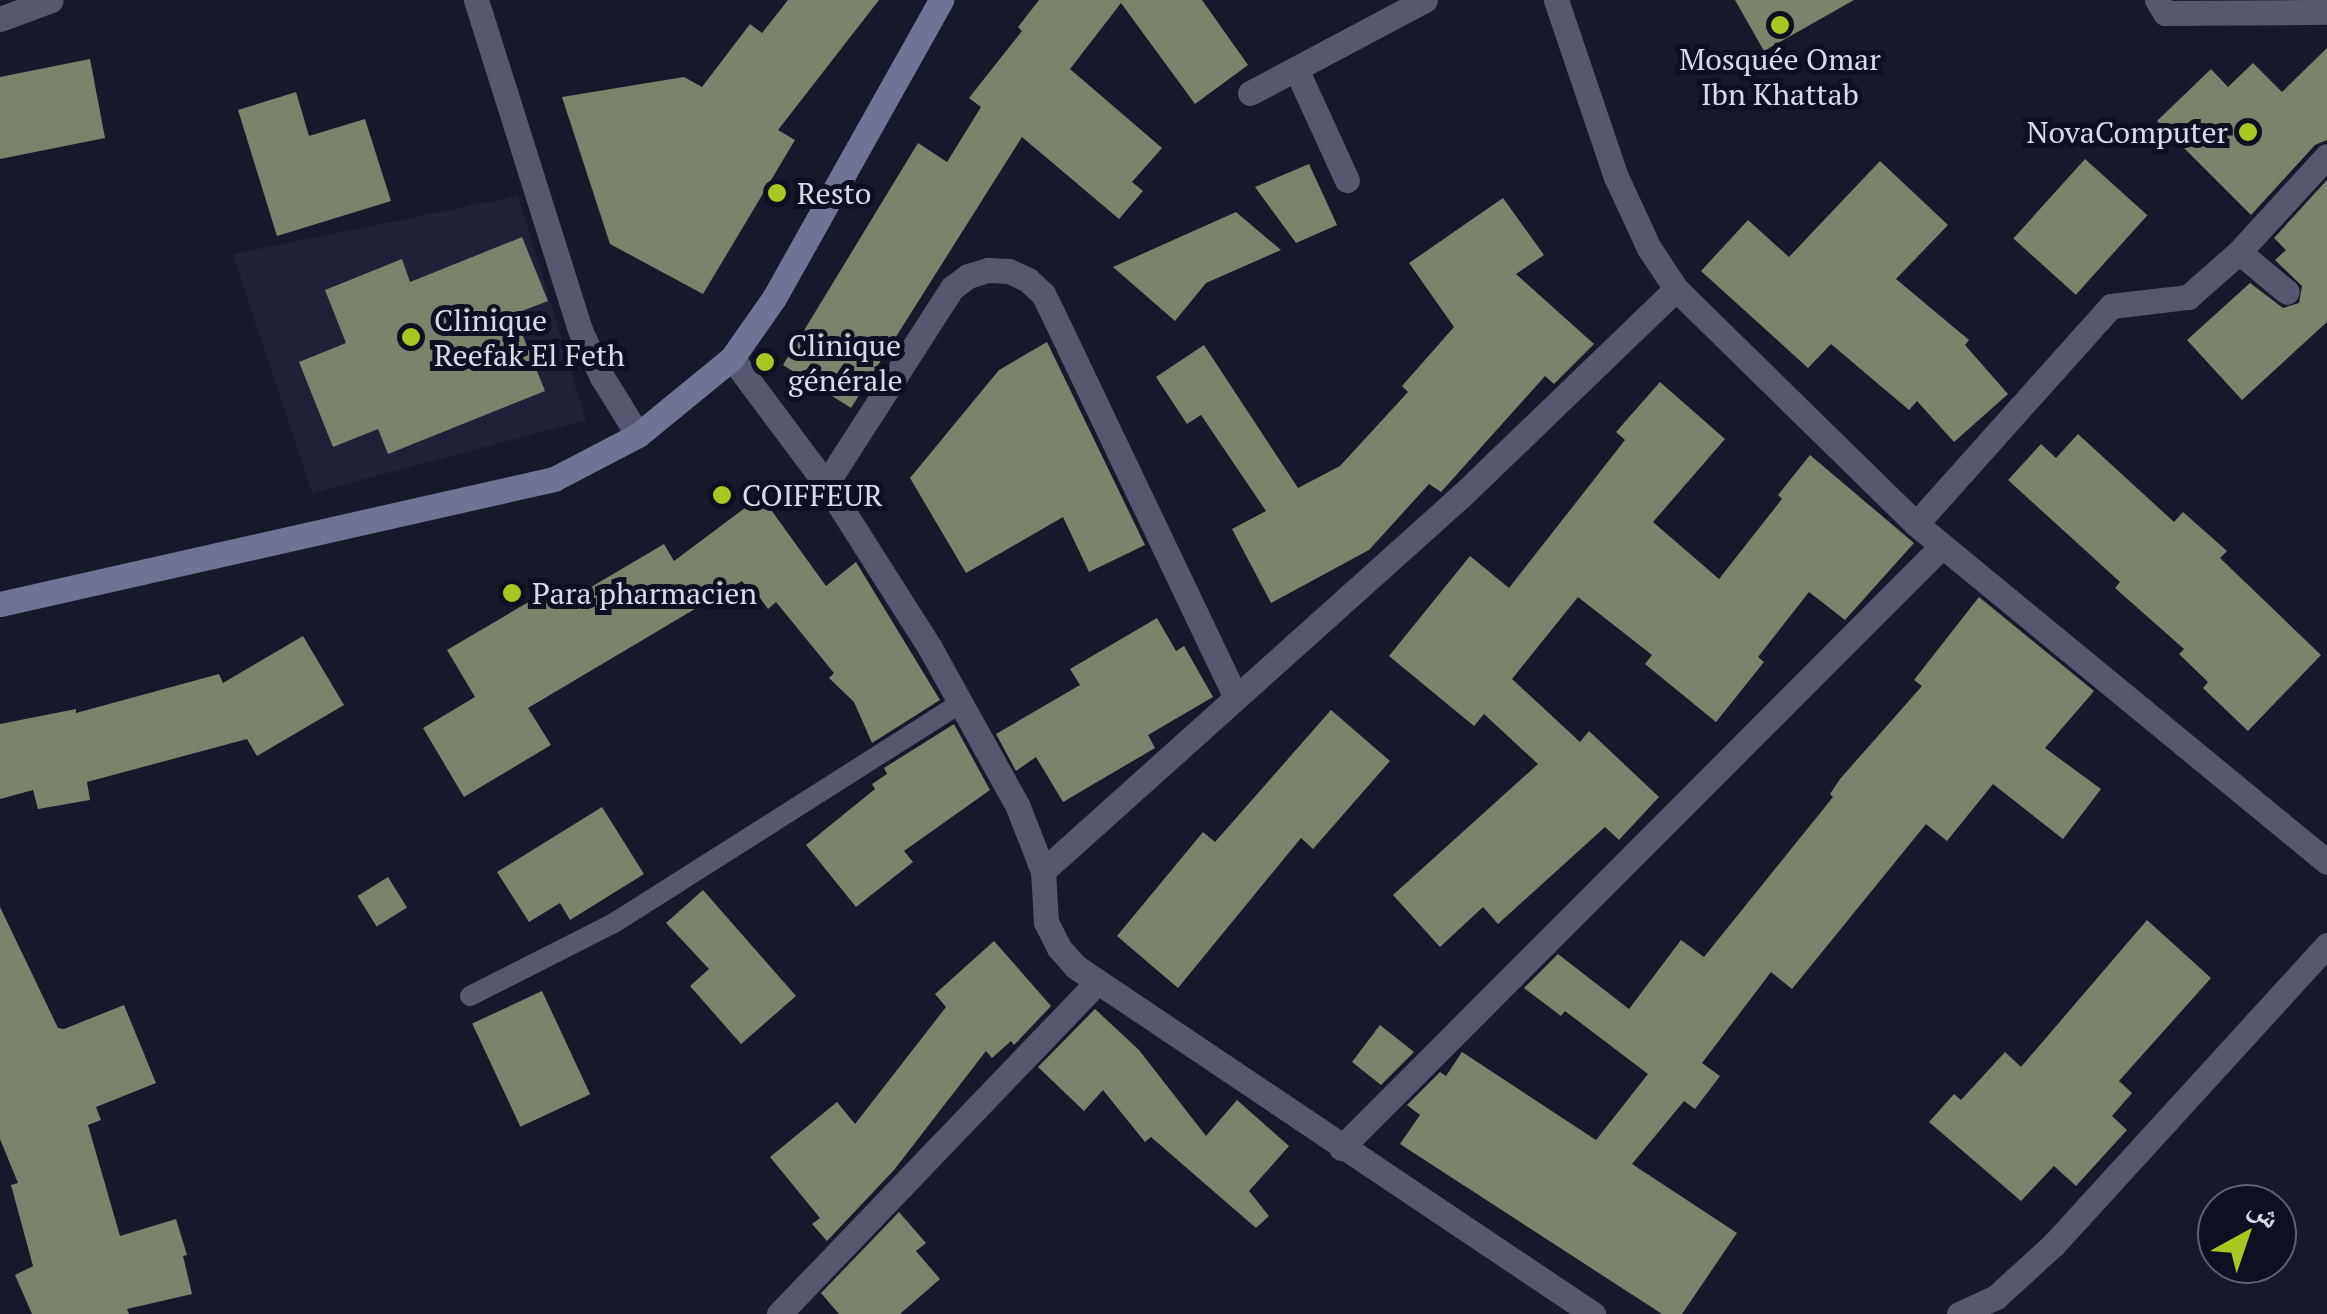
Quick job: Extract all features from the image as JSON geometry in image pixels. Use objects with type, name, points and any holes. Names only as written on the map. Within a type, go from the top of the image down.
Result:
[{"type":"main road","points":[[0,604],[554,479],[638,435],[732,358],[774,298],[941,0]]},
{"type":"street","points":[[0,19],[51,0]]},
{"type":"street","points":[[476,0],[580,330],[602,378],[638,435]]},
{"type":"street","points":[[1250,93],[1297,72],[1424,0]]},
{"type":"street","points":[[1556,0],[1616,177],[1649,248],[1676,289],[1916,524],[2327,862]]},
{"type":"street","points":[[2157,0],[2165,13],[2327,12]]},
{"type":"street","points":[[1297,72],[1347,180]]},
{"type":"street","points":[[1916,524],[2111,306],[2188,297],[2239,252],[2327,156]]},
{"type":"street","points":[[2239,252],[2287,292]]},
{"type":"street","points":[[826,484],[952,288],[968,276],[988,270],[1028,280],[1043,294],[1052,312],[1236,697]]},
{"type":"street","points":[[1043,870],[1462,496],[1676,289]]},
{"type":"street","points":[[732,358],[826,484],[960,702],[1018,807],[1043,870],[1051,936],[1095,984],[1592,1314]]},
{"type":"street","points":[[1340,1148],[1941,546]]},
{"type":"street","points":[[1959,1314],[1996,1297],[2054,1244],[2327,945]]},
{"type":"street","points":[[779,1314],[1095,984]]},
{"type":"lane","points":[[470,996],[614,923],[960,702]]},
{"type":"shaded area","name":"Clinique Reefak El Feth","points":[[518,196],[586,420],[312,493],[233,254]]},
{"type":"building","points":[[788,0],[879,0],[778,130],[795,140],[703,294],[610,244],[562,97],[684,77],[702,87],[750,24],[762,33]]},
{"type":"building","points":[[1039,0],[1202,0],[1248,65],[1195,104],[1121,3],[1070,69],[1162,148],[1132,182],[1143,191],[1119,219],[1022,137],[851,408],[783,365],[918,143],[947,162],[981,107],[969,98],[1022,31],[1018,27]]},
{"type":"building","name":"Mosquée Omar Ibn Khattab","points":[[1735,0],[1854,0],[1764,51]]},
{"type":"building","name":"NovaComputer","points":[[2327,48],[2327,140],[2315,145],[2251,215],[2157,121],[2211,69],[2228,87],[2253,63],[2282,92]]},
{"type":"building","points":[[90,59],[105,138],[0,159],[0,77]]},
{"type":"building","points":[[296,92],[309,136],[365,119],[391,201],[277,236],[238,110]]},
{"type":"building","points":[[2085,159],[2147,215],[2076,295],[2013,239]]},
{"type":"building","points":[[1880,161],[1948,225],[1896,279],[1969,340],[1965,345],[2008,394],[1954,442],[1917,401],[1909,410],[1831,344],[1808,368],[1701,271],[1748,220],[1789,257]]},
{"type":"building","points":[[1309,164],[1337,225],[1296,243],[1255,187]]},
{"type":"building","points":[[2327,180],[2327,322],[2242,400],[2187,340],[2250,283],[2283,308],[2299,303],[2302,286],[2275,260],[2286,250],[2274,238]]},
{"type":"building","points":[[1503,198],[1544,255],[1516,274],[1594,344],[1554,384],[1545,376],[1441,492],[1429,484],[1369,550],[1271,603],[1232,529],[1266,511],[1201,415],[1187,424],[1156,377],[1204,345],[1298,488],[1340,466],[1408,392],[1402,386],[1454,327],[1409,263]]},
{"type":"building","points":[[1236,212],[1281,250],[1206,283],[1175,321],[1113,267]]},
{"type":"building","points":[[522,237],[548,301],[514,314],[545,391],[388,454],[378,429],[333,447],[299,362],[346,343],[325,290],[402,259],[410,282]]},
{"type":"building","points":[[1047,342],[1145,545],[1089,572],[1063,517],[966,573],[910,478],[999,370]]},
{"type":"building","points":[[1660,382],[1725,439],[1653,522],[1719,579],[1782,499],[1778,495],[1810,455],[1914,543],[1845,620],[1809,592],[1758,657],[1764,662],[1716,722],[1645,664],[1652,655],[1578,597],[1512,679],[1580,742],[1589,731],[1659,797],[1619,840],[1605,827],[1498,924],[1483,907],[1440,947],[1393,895],[1538,764],[1484,714],[1474,726],[1389,656],[1470,556],[1509,588],[1625,440],[1616,432]]},
{"type":"building","points":[[2078,434],[2174,522],[2183,512],[2227,551],[2220,558],[2321,655],[2248,731],[2203,688],[2208,682],[2179,654],[2184,649],[2115,588],[2120,582],[2008,480],[2041,444],[2056,458]]},
{"type":"building","points":[[761,496],[826,586],[856,562],[940,700],[872,743],[854,702],[829,678],[834,673],[776,602],[768,609],[750,584],[746,586],[742,581],[528,708],[551,745],[464,797],[423,728],[475,697],[447,650],[554,587],[564,603],[664,544],[674,561]]},
{"type":"building","points":[[1979,597],[2094,691],[2045,748],[2101,789],[2063,839],[1993,784],[1947,841],[1926,824],[1792,989],[1771,972],[1702,1063],[1720,1076],[1695,1109],[1684,1101],[1632,1164],[1737,1233],[1682,1314],[1662,1314],[1400,1144],[1420,1115],[1407,1105],[1440,1072],[1446,1076],[1462,1052],[1596,1140],[1648,1074],[1565,1011],[1561,1016],[1524,988],[1558,954],[1629,1009],[1681,940],[1704,957],[1833,797],[1830,794],[1840,779],[1922,686],[1914,680]]},
{"type":"building","points":[[1157,618],[1176,651],[1184,646],[1213,697],[1148,735],[1155,748],[1063,802],[1036,757],[1016,771],[996,734],[1080,685],[1070,669]]},
{"type":"building","points":[[303,636],[344,705],[257,756],[247,739],[87,782],[90,800],[38,809],[33,790],[0,799],[0,724],[76,709],[76,713],[219,674],[223,683]]},
{"type":"building","points":[[1331,710],[1390,761],[1313,849],[1301,838],[1178,988],[1117,936],[1203,832],[1215,842]]},
{"type":"building","points":[[954,724],[990,790],[904,851],[913,862],[856,907],[806,845],[875,789],[872,784],[887,774],[884,768]]},
{"type":"building","points":[[602,807],[644,874],[570,920],[560,903],[529,922],[497,872]]},
{"type":"building","points":[[388,877],[407,908],[377,927],[357,896]]},
{"type":"building","points":[[703,890],[796,996],[741,1044],[690,986],[709,969],[666,923]]},
{"type":"building","points":[[0,907],[58,1028],[124,1005],[156,1083],[96,1107],[101,1120],[88,1125],[120,1236],[176,1219],[187,1255],[183,1256],[192,1294],[127,1309],[129,1314],[32,1314],[15,1275],[33,1266],[11,1185],[18,1183],[0,1139]]},
{"type":"building","points":[[2147,920],[2211,978],[2119,1081],[2132,1093],[2112,1116],[2127,1130],[2076,1186],[2054,1166],[2021,1201],[1929,1122],[1954,1094],[1961,1100],[2005,1052],[2021,1067]]},
{"type":"building","points":[[994,941],[1051,1006],[1014,1045],[1011,1041],[992,1058],[986,1051],[894,1170],[827,1241],[812,1224],[820,1218],[770,1157],[837,1102],[855,1124],[946,1007],[935,994]]},
{"type":"building","points":[[542,991],[590,1094],[520,1127],[472,1024]]},
{"type":"building","points":[[1095,1009],[1139,1050],[1206,1136],[1237,1100],[1289,1146],[1249,1191],[1269,1216],[1256,1228],[1151,1137],[1145,1142],[1103,1090],[1084,1111],[1038,1067]]},
{"type":"building","points":[[1380,1025],[1414,1052],[1381,1085],[1352,1062]]},
{"type":"building","points":[[899,1212],[926,1243],[916,1251],[940,1279],[900,1314],[839,1314],[821,1293]]},
{"type":"place","name":"Mosquée Omar Ibn Khattab","points":[[1780,25]]},
{"type":"place","name":"NovaComputer","points":[[2248,132]]},
{"type":"place","name":"Resto","points":[[777,193]]},
{"type":"place","name":"Clinique Reefak El Feth","points":[[411,337]]},
{"type":"place","name":"Clinique générale","points":[[765,362]]},
{"type":"place","name":"COIFFEUR","points":[[722,495]]},
{"type":"place","name":"Para pharmacien","points":[[512,593]]}]
